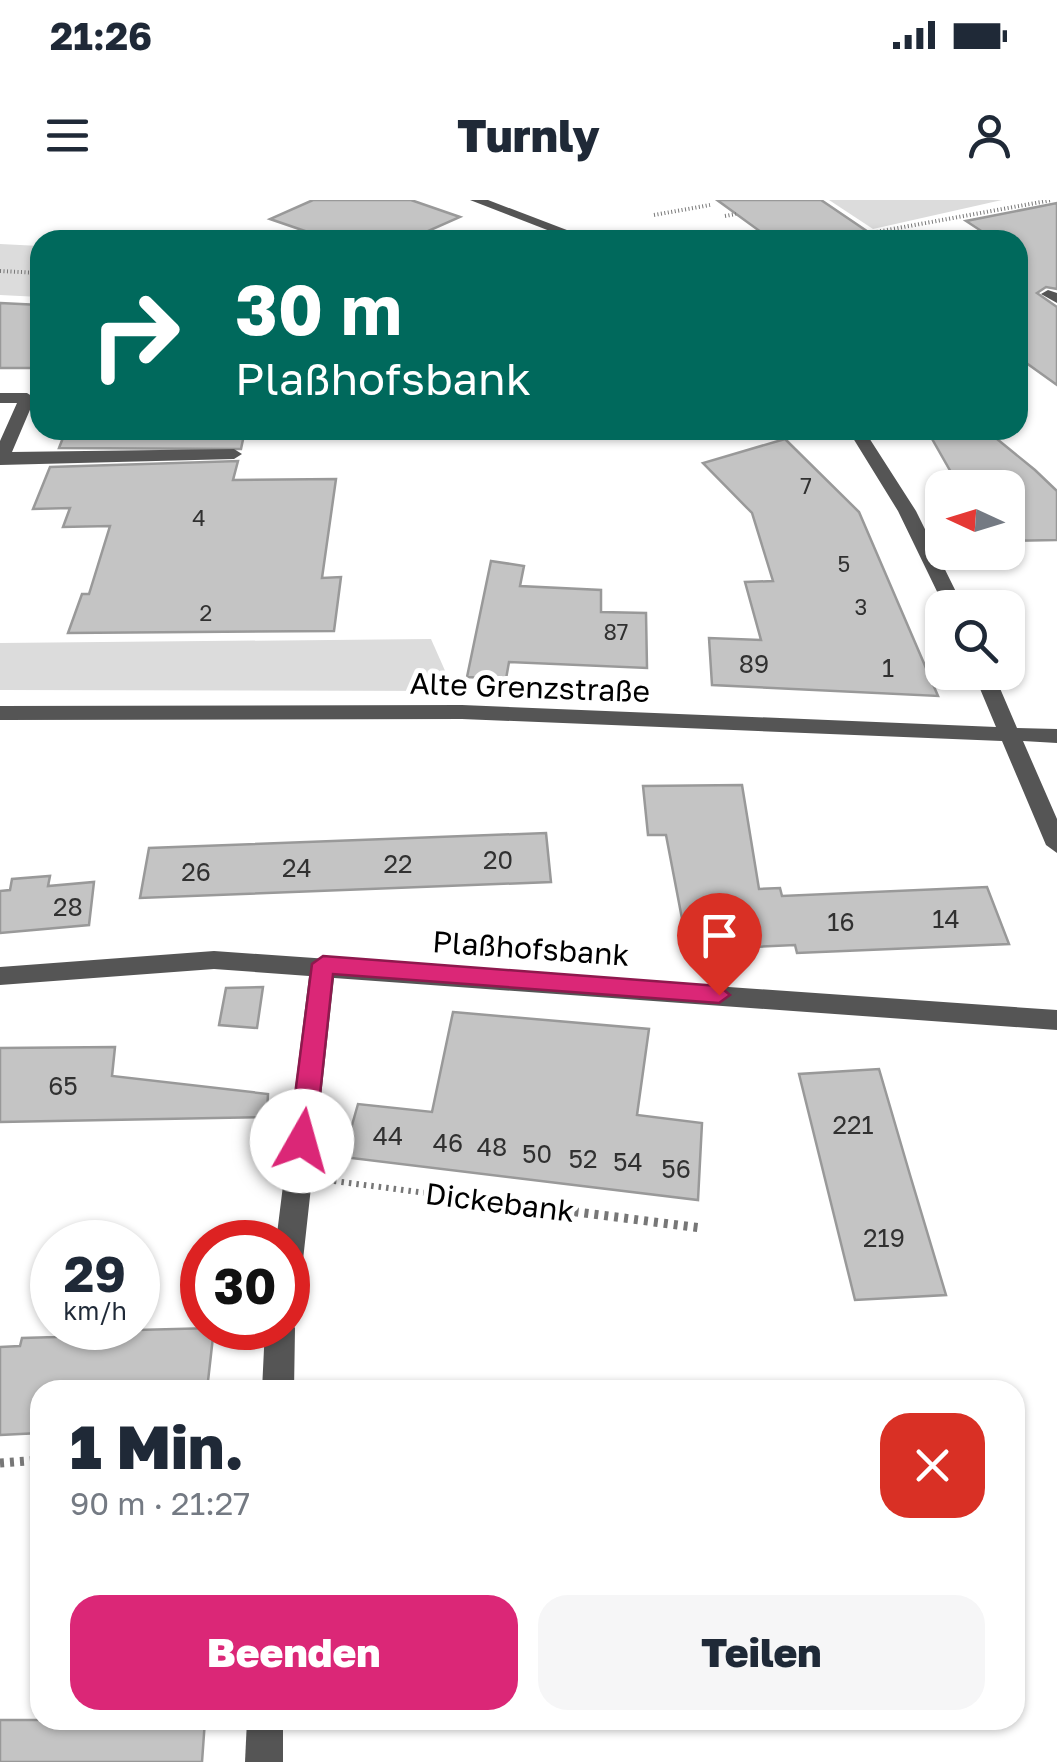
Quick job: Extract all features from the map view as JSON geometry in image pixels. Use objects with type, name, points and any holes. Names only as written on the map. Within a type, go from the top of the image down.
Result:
[{"type":"street","points":[[476,200],[558,230]]},
{"type":"street","points":[[0,398],[27,398],[0,459],[234,454]]},
{"type":"street","points":[[862,440],[907,511],[946,590]]},
{"type":"street","points":[[990,690],[1057,845]]},
{"type":"street","name":"Alte Grenzstraße","points":[[0,713],[462,712],[1057,736]]},
{"type":"street","name":"Plaßhofsbank","points":[[0,976],[214,960],[323,964],[1057,1020]]},
{"type":"street","points":[[293,1220],[323,964]]},
{"type":"street","points":[[278,1380],[279,1350]]},
{"type":"street","points":[[264,1762],[266,1730]]},
{"type":"path","points":[[887,230],[1052,200]]},
{"type":"path","points":[[654,215],[710,205]]},
{"type":"path","points":[[725,216],[736,214]]},
{"type":"path","points":[[0,271],[30,272]]},
{"type":"path","name":"Dickebank","points":[[298,1176],[702,1228]]},
{"type":"path","points":[[0,1462],[30,1460]]},
{"type":"shaded area","points":[[829,200],[1002,200],[873,229]]},
{"type":"shaded area","points":[[0,244],[30,246],[30,296],[0,295]]},
{"type":"shaded area","points":[[431,639],[454,691],[0,690],[0,643]]},
{"type":"building","points":[[313,200],[411,200],[460,217],[431,230],[302,230],[270,219]]},
{"type":"building","points":[[717,200],[821,200],[865,230],[758,230]]},
{"type":"building","points":[[1057,203],[1057,289],[1046,287],[1037,293],[1057,307],[1057,385],[1028,364],[1028,230],[980,230],[966,221]]},
{"type":"building","points":[[0,303],[30,304],[30,368],[0,368]]},
{"type":"building","points":[[62,440],[243,440],[241,449],[59,448]]},
{"type":"building","points":[[786,440],[859,512],[925,666],[925,690],[935,690],[938,696],[712,685],[709,638],[761,640],[745,582],[773,581],[752,513],[703,463]]},
{"type":"building","points":[[933,440],[998,440],[1057,491],[1057,540],[1025,541],[1025,470],[950,470]]},
{"type":"building","points":[[238,461],[233,480],[336,479],[322,578],[341,577],[334,631],[68,633],[82,594],[89,594],[110,526],[63,527],[70,508],[33,509],[50,467]]},
{"type":"building","points":[[491,561],[524,566],[520,586],[601,590],[601,612],[646,613],[647,668],[509,662],[506,679],[467,677]]},
{"type":"building","points":[[742,785],[759,889],[780,888],[782,896],[987,887],[1009,944],[797,953],[795,945],[688,950],[666,835],[648,835],[643,786]]},
{"type":"building","points":[[546,833],[551,882],[140,898],[149,848]]},
{"type":"building","points":[[50,876],[48,886],[94,882],[89,925],[0,933],[0,891],[10,890],[12,879]]},
{"type":"building","points":[[263,987],[257,1028],[219,1025],[226,988]]},
{"type":"building","points":[[453,1012],[649,1029],[637,1115],[702,1123],[698,1200],[343,1157],[358,1104],[432,1112]]},
{"type":"building","points":[[115,1047],[112,1076],[268,1094],[267,1117],[0,1122],[0,1048]]},
{"type":"building","points":[[879,1069],[946,1295],[855,1300],[799,1074]]},
{"type":"building","points":[[160,1329],[180,1329],[180,1350],[212,1350],[208,1380],[30,1380],[30,1434],[0,1435],[0,1347],[20,1346],[22,1338],[30,1338],[30,1350],[160,1350]]},
{"type":"building","points":[[0,1720],[30,1720],[30,1730],[204,1730],[202,1762],[0,1762]]},
{"type":"route","points":[[302,1141],[323,964],[719,995]]}]
